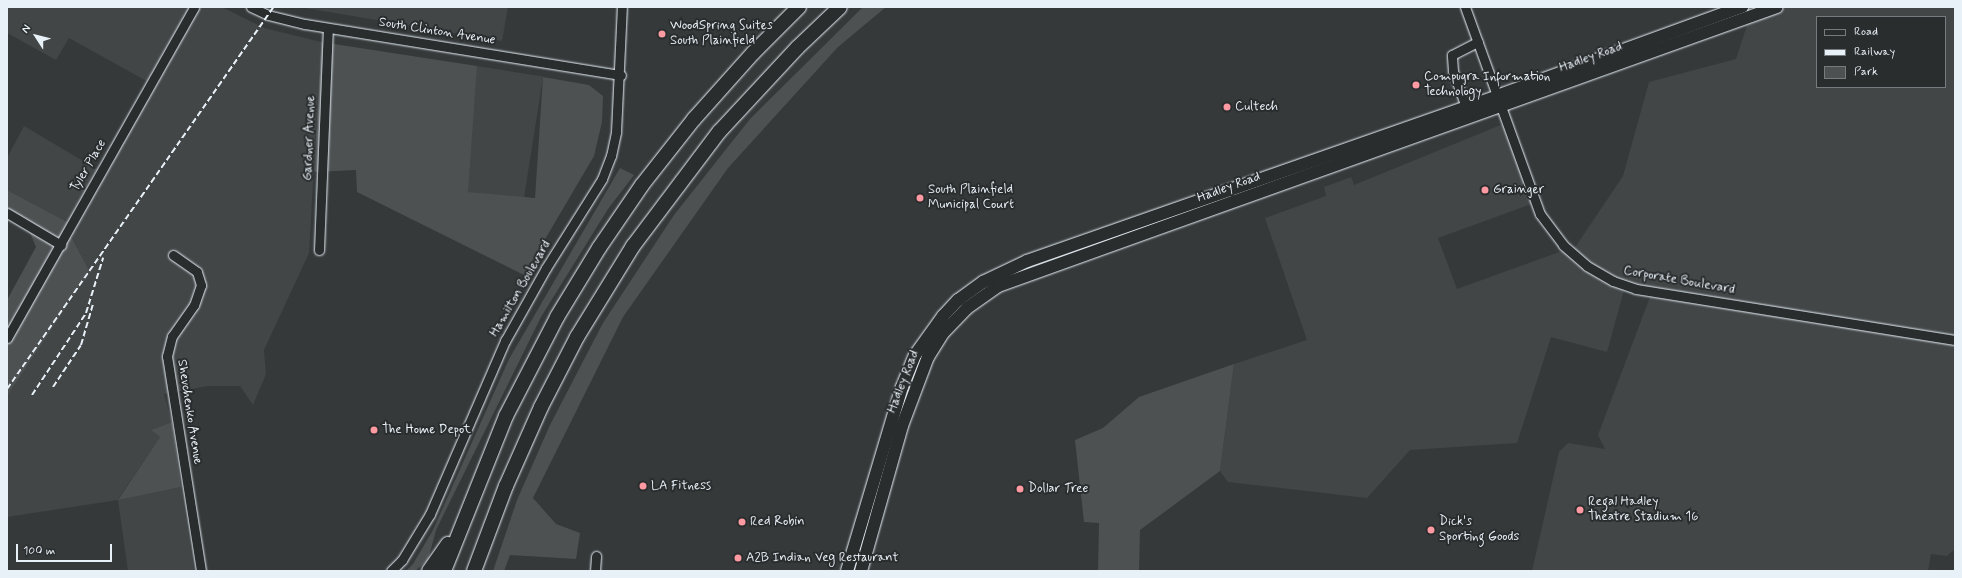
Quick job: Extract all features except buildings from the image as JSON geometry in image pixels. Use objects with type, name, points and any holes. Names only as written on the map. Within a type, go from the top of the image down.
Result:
[{"type":"highway","points":[[444,571],[490,452],[536,355],[599,248],[642,185],[694,119],[753,53],[799,7]]},
{"type":"highway","points":[[474,571],[509,480],[541,407],[577,337],[633,246],[681,179],[724,126],[797,48],[840,7]]},
{"type":"highway","points":[[429,571],[461,524]]},
{"type":"main road","name":"Hadley Road","points":[[861,571],[902,426],[928,357],[943,333],[967,308],[998,286],[1028,267],[1092,253],[1499,101],[1742,7]]},
{"type":"main road","name":"Hadley Road","points":[[847,571],[902,386],[915,355],[931,329],[958,300],[983,282],[1028,267],[1466,107],[1499,101],[1777,7]]},
{"type":"street","name":"Tyler Place","points":[[7,338],[61,245],[194,7]]},
{"type":"street","name":"South Clinton Avenue","points":[[251,7],[282,19],[328,28],[621,75]]},
{"type":"street","name":"Hamilton Boulevard","points":[[391,571],[402,560],[430,514],[505,341],[546,268],[602,179],[611,156],[616,132],[621,75],[622,7]]},
{"type":"street","name":"Corporate Boulevard","points":[[1465,7],[1540,214],[1549,228],[1587,266],[1613,281],[1636,289],[1955,340]]},
{"type":"street","name":"Gardner Avenue","points":[[319,250],[328,28]]},
{"type":"street","points":[[1466,107],[1453,71],[1452,55],[1478,42]]},
{"type":"street","points":[[7,213],[61,245]]},
{"type":"street","name":"Shevchenko Avenue","points":[[172,255],[197,272],[201,286],[194,305],[172,336],[166,356],[201,571]]},
{"type":"street","points":[[595,571],[596,556]]},
{"type":"shaded area","points":[[7,7],[222,7],[264,28],[321,42],[309,253],[264,350],[266,374],[253,405],[240,386],[208,386],[164,394],[172,422],[151,430],[160,437],[118,499],[181,487],[194,571],[128,571],[118,500],[7,517],[7,396],[90,272],[68,231],[73,225],[7,190],[7,158],[24,126],[100,171],[150,83],[69,38],[56,60],[7,33]]},
{"type":"shaded area","points":[[299,7],[508,7],[502,41]]},
{"type":"shaded area","points":[[1753,7],[1955,7],[1955,549],[1947,556],[1931,554],[1928,571],[1532,571],[1559,452],[1568,443],[1605,449],[1598,435],[1653,289],[1626,283],[1607,352],[1551,337],[1517,443],[1410,450],[1367,498],[1228,482],[1220,471],[1234,364],[1307,340],[1265,218],[1326,196],[1324,187],[1351,177],[1354,185],[1508,122],[1534,203],[1438,238],[1457,289],[1576,246],[1623,176],[1649,82],[1736,59]]},
{"type":"shaded area","points":[[477,66],[543,76],[523,201],[457,190]]},
{"type":"green space","points":[[863,7],[886,7],[838,47],[728,168],[623,317],[533,498],[556,524],[580,533],[576,559],[510,555],[504,571],[493,571],[517,500],[550,425],[603,323],[674,215],[750,119]]},
{"type":"green space","points":[[321,42],[477,66],[468,192],[535,198],[543,77],[589,85],[603,96],[602,122],[594,156],[524,275],[357,192],[356,170],[314,172]]},
{"type":"green space","points":[[620,168],[634,175],[608,209],[541,317],[436,530],[428,560],[415,571],[406,571],[413,564],[433,530],[509,359]]},
{"type":"green space","points":[[7,190],[73,225],[68,231],[90,272],[7,396],[7,300],[36,247],[28,228],[7,217]]},
{"type":"green space","points":[[1234,364],[1220,471],[1140,530],[1139,571],[1098,571],[1099,523],[1084,522],[1075,440],[1103,428],[1139,397]]},
{"type":"green space","points":[[172,422],[181,487],[118,500],[160,437],[151,430]]},
{"type":"railway","points":[[7,389],[273,7]]},
{"type":"railway","points":[[32,395],[86,313],[103,258]]},
{"type":"railway","points":[[53,387],[81,345],[93,304]]},
{"type":"place","name":"WoodSpring Suites South Plainfield","points":[[662,34]]},
{"type":"place","name":"Compugra Information Technology","points":[[1416,85]]},
{"type":"place","name":"Cultech","points":[[1227,107]]},
{"type":"place","name":"Grainger","points":[[1485,190]]},
{"type":"place","name":"South Plainfield Municipal Court","points":[[920,198]]},
{"type":"place","name":"The Home Depot","points":[[374,430]]},
{"type":"place","name":"LA Fitness","points":[[643,486]]},
{"type":"place","name":"Dollar Tree","points":[[1020,489]]},
{"type":"place","name":"Regal Hadley Theatre Stadium 16","points":[[1580,510]]},
{"type":"place","name":"Red Robin","points":[[742,522]]},
{"type":"place","name":"Dick's Sporting Goods","points":[[1431,530]]},
{"type":"place","name":"A2B Indian Veg Restaurant","points":[[738,558]]}]
